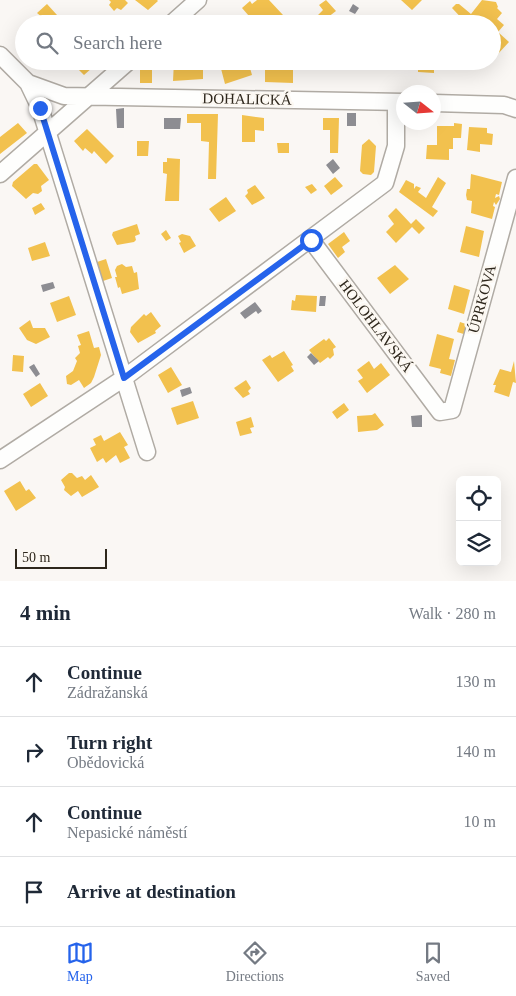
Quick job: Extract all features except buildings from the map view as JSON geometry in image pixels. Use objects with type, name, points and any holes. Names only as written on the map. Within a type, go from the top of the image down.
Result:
[{"type":"street","points":[[181,15],[198,0]]},
{"type":"street","points":[[0,55],[15,69]]},
{"type":"street","points":[[16,70],[28,82],[40,108],[147,452]]},
{"type":"street","points":[[0,174],[119,70]]},
{"type":"street","name":"DOHALICKÁ","points":[[28,82],[64,96],[396,102]]},
{"type":"street","points":[[441,103],[504,105],[516,109]]},
{"type":"street","points":[[0,460],[124,378],[385,183],[396,146],[397,130]]},
{"type":"street","name":"ÚPRKOVA","points":[[440,412],[452,410],[516,178]]},
{"type":"street","name":"HOLOHLAVSKÁ","points":[[311,240],[440,412]]},
{"type":"route","points":[[40,108],[124,378],[311,240]]}]
